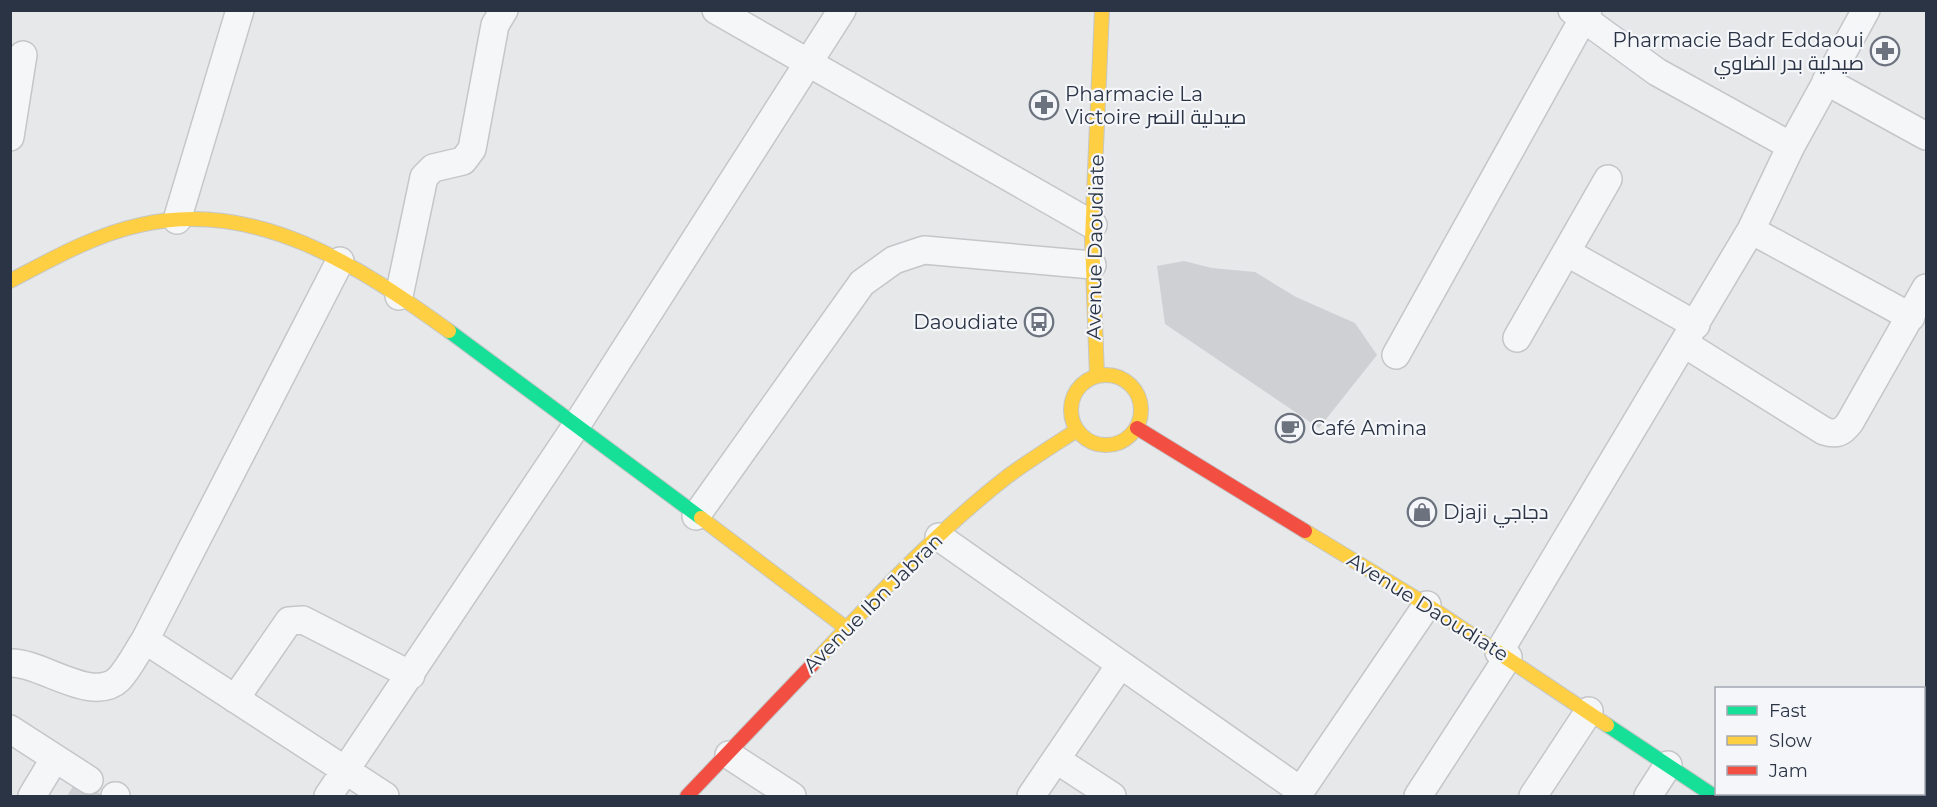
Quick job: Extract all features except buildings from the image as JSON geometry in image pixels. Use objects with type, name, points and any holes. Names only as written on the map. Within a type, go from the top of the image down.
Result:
[{"type":"street","points":[[177,220],[240,10]]},
{"type":"street","points":[[399,296],[424,177],[432,168],[463,161],[472,149],[495,26],[504,10]]},
{"type":"street","points":[[716,10],[1092,225]]},
{"type":"street","points":[[328,796],[578,423],[842,10]]},
{"type":"street","points":[[1418,796],[1504,655],[1752,230],[1791,146],[1866,10]]},
{"type":"street","name":"Avenue Daoudiate","points":[[1096,376],[1091,315],[1092,225],[1101,11]]},
{"type":"street","points":[[1396,355],[1581,13],[1657,72],[1791,146]]},
{"type":"street","points":[[10,137],[23,55]]},
{"type":"street","points":[[1826,81],[1926,136]]},
{"type":"street","points":[[1517,338],[1608,178]]},
{"type":"street","points":[[10,281],[82,243],[132,224],[177,220],[226,222],[293,237],[340,261],[399,296],[578,423],[696,516],[846,628]]},
{"type":"street","points":[[1752,230],[1911,317]]},
{"type":"street","points":[[696,516],[862,283],[894,260],[924,250],[1092,265]]},
{"type":"street","points":[[1566,252],[1690,335],[1824,431],[1834,434],[1844,431],[1850,422],[1926,288]]},
{"type":"street","points":[[10,663],[32,667],[85,687],[107,685],[118,680],[145,640],[340,261]]},
{"type":"street","points":[[1113,375],[1128,383],[1139,396],[1142,412],[1137,428],[1127,439],[1114,444],[1094,442],[1077,430],[1071,414],[1073,398],[1082,384],[1096,376],[1113,375]]},
{"type":"street","name":"Avenue Daoudiate","points":[[1137,428],[1427,604],[1714,796]]},
{"type":"street","name":"Avenue Ibn Jabran","points":[[687,796],[729,755],[846,628],[939,537],[1006,478],[1077,430]]},
{"type":"street","points":[[939,537],[1299,794],[1427,604]]},
{"type":"street","points":[[235,699],[289,621],[303,620],[411,675]]},
{"type":"street","points":[[145,640],[385,796]]},
{"type":"street","points":[[1031,796],[1120,665]]},
{"type":"street","points":[[1533,796],[1589,711]]},
{"type":"street","points":[[10,729],[89,780]]},
{"type":"street","points":[[729,755],[792,796]]},
{"type":"street","points":[[32,796],[56,758]]},
{"type":"street","points":[[1057,760],[1112,796]]},
{"type":"street","points":[[1648,796],[1668,765]]},
{"type":"traffic: fast","points":[[449,331],[701,518]]},
{"type":"traffic: fast","points":[[1607,725],[1714,796]]},
{"type":"traffic: slow","points":[[1097,376],[1092,239],[1102,10]]},
{"type":"traffic: slow","points":[[10,281],[74,249],[123,229],[183,219],[225,221],[265,230],[304,244],[342,262],[379,283],[449,331]]},
{"type":"traffic: slow","points":[[1106,375],[1119,378],[1131,385],[1138,397],[1141,410],[1138,423],[1131,435],[1119,442],[1106,445],[1093,442],[1081,435],[1074,423],[1071,410],[1074,397],[1081,385],[1093,378],[1106,375]]},
{"type":"traffic: slow","points":[[812,665],[906,567],[981,497],[1033,458],[1077,430]]},
{"type":"traffic: slow","points":[[701,518],[846,628]]},
{"type":"traffic: slow","points":[[1305,531],[1427,605],[1607,725]]},
{"type":"traffic: jam","points":[[1137,428],[1305,531]]},
{"type":"traffic: jam","points":[[687,796],[812,665]]},
{"type":"place","name":"Pharmacie Badr Eddaoui صيدلية بدر الضاوي","points":[[1885,51]]},
{"type":"place","name":"Pharmacie La Victoire صيدلية النصر","points":[[1044,105]]},
{"type":"place","name":"Daoudiate","points":[[1039,322]]},
{"type":"place","name":"Café Amina","points":[[1290,428]]},
{"type":"place","name":"Djaji دجاجي","points":[[1422,512]]}]
